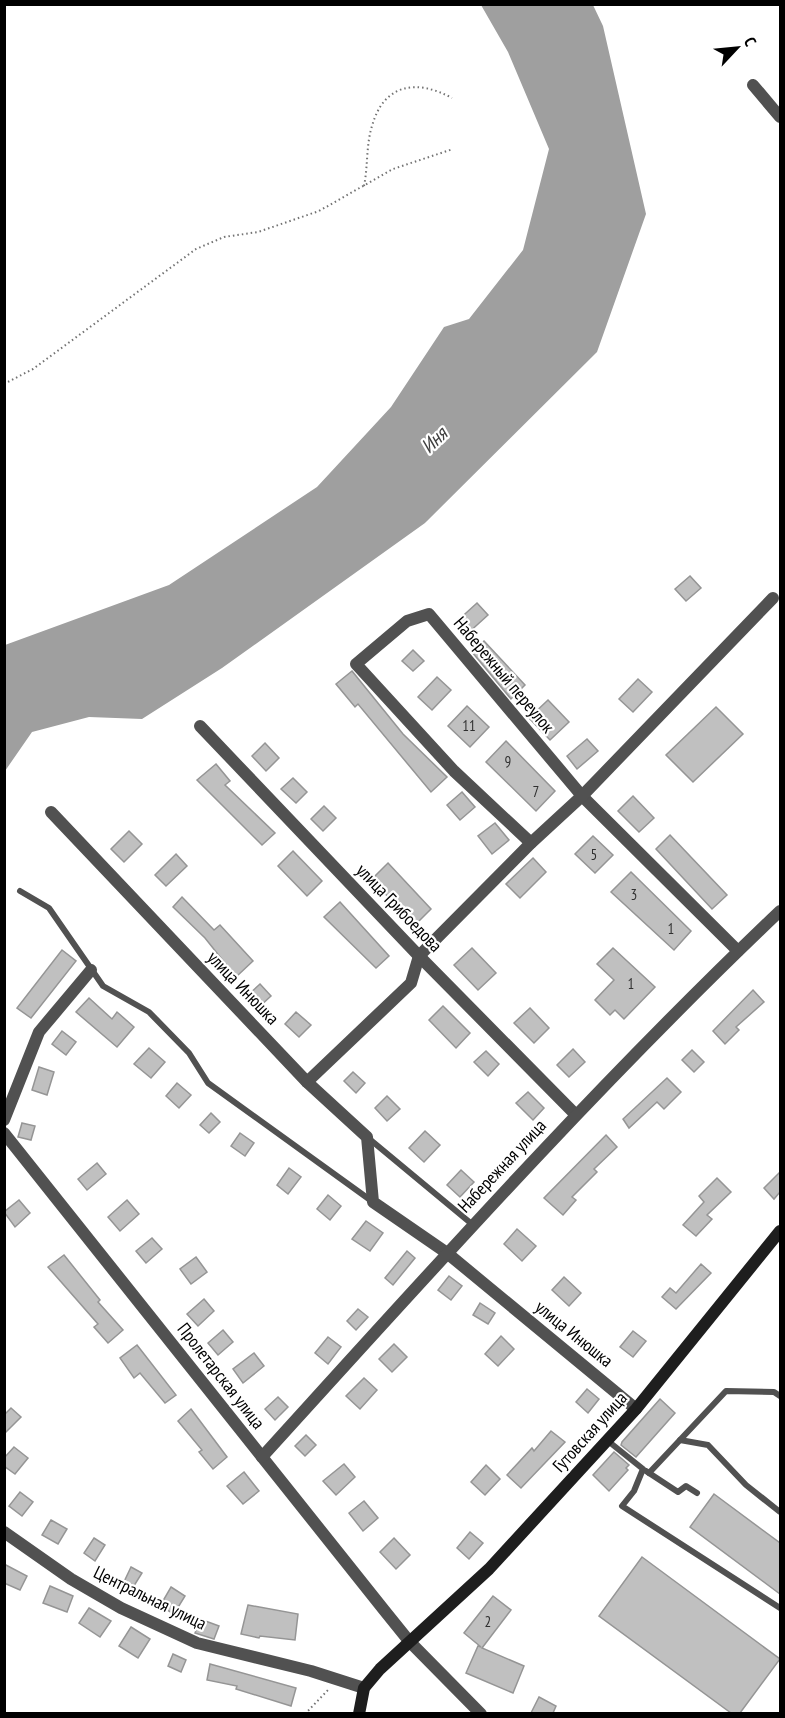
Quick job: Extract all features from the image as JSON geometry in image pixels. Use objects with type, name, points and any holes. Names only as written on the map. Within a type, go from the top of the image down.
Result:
[{"type":"street","points":[[753,85],[780,117]]},
{"type":"street","points":[[307,1082],[411,983],[419,956],[531,843],[582,796],[773,598]]},
{"type":"street","name":"Набережный переулок","points":[[531,843],[454,771],[356,664],[407,621],[429,614],[582,796],[738,951]]},
{"type":"street","name":"улица Грибоедова","points":[[200,726],[419,956],[575,1114]]},
{"type":"street","name":"улица Инюшка","points":[[51,812],[307,1082],[367,1137]]},
{"type":"street","name":"Набережная улица","points":[[262,1457],[575,1114],[780,911]]},
{"type":"street","points":[[4,1120],[39,1032],[91,970]]},
{"type":"street","name":"Пролетарская улица","points":[[4,1133],[409,1641],[481,1713]]},
{"type":"street","points":[[367,1137],[373,1202]]},
{"type":"street","name":"улица Инюшка","points":[[373,1202],[447,1253],[636,1409]]},
{"type":"street","name":"Гутовская улица","points":[[364,1688],[409,1641],[489,1569],[636,1409],[780,1231]]},
{"type":"street","name":"Центральная улица","points":[[4,1532],[101,1597],[197,1643],[364,1688]]},
{"type":"street","points":[[359,1713],[364,1688]]},
{"type":"lane","name":"улица Инюшка","points":[[20,891],[49,908],[104,986],[149,1012],[189,1053],[208,1083],[373,1202]]},
{"type":"lane","points":[[367,1137],[473,1225]]},
{"type":"lane","points":[[780,1396],[774,1392],[726,1392],[680,1440],[646,1471],[622,1506],[780,1608]]},
{"type":"lane","points":[[607,1440],[646,1471],[678,1491],[686,1486],[697,1493]]},
{"type":"lane","points":[[680,1440],[708,1445],[746,1485],[780,1512]]},
{"type":"path","points":[[364,186],[371,127],[379,107],[388,97],[398,90],[422,85],[452,98]]},
{"type":"path","points":[[4,384],[33,369],[114,307],[196,249],[224,237],[258,231],[319,211],[393,169],[453,149]]},
{"type":"path","points":[[305,1713],[339,1680]]},
{"type":"water","name":"Иня","points":[[481,5],[593,5],[603,26],[646,214],[597,352],[425,523],[222,668],[142,719],[89,717],[32,732],[5,771],[5,645],[169,585],[317,487],[391,407],[444,327],[469,319],[523,250],[549,149],[508,52]]},
{"type":"building","points":[[690,576],[701,588],[686,601],[675,589]]},
{"type":"building","points":[[477,603],[488,615],[466,635],[455,623]]},
{"type":"building","points":[[484,641],[525,685],[511,699],[472,652]]},
{"type":"building","points":[[413,650],[424,661],[413,671],[402,661]]},
{"type":"building","points":[[352,671],[403,734],[447,777],[431,792],[358,704],[355,707],[336,684]]},
{"type":"building","points":[[437,677],[451,690],[432,710],[418,697]]},
{"type":"building","points":[[638,679],[652,692],[633,712],[619,699]]},
{"type":"building","points":[[548,700],[569,722],[550,740],[529,718]]},
{"type":"building","points":[[467,706],[489,727],[470,747],[448,726]]},
{"type":"building","points":[[716,707],[743,734],[693,782],[666,755]]},
{"type":"building","points":[[587,739],[598,751],[577,769],[567,756]]},
{"type":"building","points":[[506,741],[555,791],[536,811],[486,762]]},
{"type":"building","points":[[265,743],[279,758],[266,771],[252,756]]},
{"type":"building","points":[[216,764],[230,781],[225,785],[275,833],[262,845],[197,780]]},
{"type":"building","points":[[293,778],[307,792],[296,803],[281,789]]},
{"type":"building","points":[[462,792],[475,807],[460,820],[447,805]]},
{"type":"building","points":[[633,796],[654,818],[639,832],[618,811]]},
{"type":"building","points":[[324,806],[336,818],[323,831],[311,819]]},
{"type":"building","points":[[495,823],[509,840],[492,854],[478,836]]},
{"type":"building","points":[[129,831],[142,844],[124,862],[111,849]]},
{"type":"building","points":[[670,835],[727,895],[712,909],[656,849]]},
{"type":"building","points":[[593,836],[613,855],[595,873],[575,854]]},
{"type":"building","points":[[293,851],[322,881],[307,896],[278,866]]},
{"type":"building","points":[[176,854],[187,866],[166,886],[155,875]]},
{"type":"building","points":[[533,858],[546,872],[520,898],[506,884]]},
{"type":"building","points":[[388,863],[431,909],[416,924],[371,880]]},
{"type":"building","points":[[631,872],[691,931],[674,950],[611,892]]},
{"type":"building","points":[[182,897],[214,930],[220,925],[253,961],[236,977],[205,938],[173,907]]},
{"type":"building","points":[[340,902],[389,956],[376,968],[324,917]]},
{"type":"building","points":[[472,948],[496,973],[478,990],[454,965]]},
{"type":"building","points":[[613,948],[655,987],[624,1019],[615,1010],[610,1015],[595,1000],[614,980],[597,964]]},
{"type":"building","points":[[62,950],[76,961],[31,1018],[17,1008]]},
{"type":"building","points":[[260,984],[271,996],[258,1008],[247,996]]},
{"type":"building","points":[[753,990],[764,1002],[736,1027],[739,1030],[725,1044],[713,1031]]},
{"type":"building","points":[[89,998],[112,1019],[117,1012],[134,1027],[117,1047],[76,1012]]},
{"type":"building","points":[[443,1006],[470,1033],[456,1048],[429,1020]]},
{"type":"building","points":[[530,1008],[549,1028],[534,1043],[514,1023]]},
{"type":"building","points":[[296,1012],[311,1025],[299,1037],[285,1024]]},
{"type":"building","points":[[62,1031],[76,1042],[66,1055],[52,1044]]},
{"type":"building","points":[[149,1048],[165,1062],[151,1078],[134,1064]]},
{"type":"building","points":[[573,1049],[585,1062],[569,1077],[557,1065]]},
{"type":"building","points":[[692,1050],[704,1062],[694,1072],[682,1060]]},
{"type":"building","points":[[486,1051],[499,1064],[488,1076],[474,1062]]},
{"type":"building","points":[[39,1067],[54,1072],[47,1095],[32,1090]]},
{"type":"building","points":[[353,1072],[365,1083],[356,1093],[344,1081]]},
{"type":"building","points":[[667,1078],[681,1092],[664,1109],[657,1102],[629,1128],[623,1119]]},
{"type":"building","points":[[177,1083],[191,1095],[179,1108],[166,1096]]},
{"type":"building","points":[[528,1092],[544,1108],[533,1120],[516,1103]]},
{"type":"building","points":[[387,1096],[400,1109],[387,1121],[375,1108]]},
{"type":"building","points":[[211,1113],[220,1122],[209,1133],[200,1125]]},
{"type":"building","points":[[22,1123],[35,1126],[31,1140],[18,1137]]},
{"type":"building","points":[[425,1131],[440,1145],[424,1162],[409,1148]]},
{"type":"building","points":[[240,1133],[254,1143],[245,1156],[231,1146]]},
{"type":"building","points":[[606,1135],[617,1147],[594,1169],[597,1172],[572,1197],[576,1200],[563,1215],[544,1198]]},
{"type":"building","points":[[97,1163],[106,1174],[87,1190],[78,1179]]},
{"type":"building","points":[[289,1168],[301,1177],[288,1194],[277,1185]]},
{"type":"building","points":[[461,1170],[474,1182],[460,1197],[447,1185]]},
{"type":"building","points":[[780,1172],[780,1192],[774,1199],[764,1188]]},
{"type":"building","points":[[717,1178],[731,1192],[707,1215],[712,1219],[696,1236],[683,1225],[704,1202],[699,1196]]},
{"type":"building","points":[[328,1195],[341,1206],[330,1220],[317,1209]]},
{"type":"building","points":[[19,1200],[30,1213],[15,1227],[4,1212]]},
{"type":"building","points":[[127,1200],[139,1214],[120,1231],[108,1217]]},
{"type":"building","points":[[366,1221],[383,1233],[370,1251],[352,1239]]},
{"type":"building","points":[[517,1229],[536,1246],[522,1261],[504,1244]]},
{"type":"building","points":[[152,1238],[162,1249],[146,1263],[136,1251]]},
{"type":"building","points":[[407,1251],[415,1258],[393,1285],[385,1278]]},
{"type":"building","points":[[64,1255],[100,1300],[98,1302],[123,1330],[108,1343],[94,1327],[98,1324],[48,1267]]},
{"type":"building","points":[[196,1257],[207,1272],[191,1284],[180,1269]]},
{"type":"building","points":[[701,1264],[711,1273],[676,1309],[662,1297],[670,1288],[676,1293]]},
{"type":"building","points":[[449,1276],[462,1286],[451,1300],[438,1290]]},
{"type":"building","points":[[564,1277],[581,1293],[569,1306],[552,1290]]},
{"type":"building","points":[[204,1299],[214,1311],[198,1326],[187,1314]]},
{"type":"building","points":[[480,1303],[495,1313],[488,1324],[473,1315]]},
{"type":"building","points":[[358,1309],[368,1317],[356,1330],[347,1321]]},
{"type":"building","points":[[223,1330],[233,1342],[218,1355],[208,1343]]},
{"type":"building","points":[[633,1331],[646,1341],[633,1357],[620,1347]]},
{"type":"building","points":[[501,1336],[514,1349],[498,1366],[485,1354]]},
{"type":"building","points":[[328,1337],[341,1347],[328,1364],[315,1353]]},
{"type":"building","points":[[394,1344],[407,1357],[392,1372],[379,1359]]},
{"type":"building","points":[[137,1345],[176,1395],[165,1403],[140,1373],[134,1378],[120,1358]]},
{"type":"building","points":[[254,1353],[264,1366],[243,1383],[233,1369]]},
{"type":"building","points":[[364,1378],[377,1390],[360,1409],[346,1396]]},
{"type":"building","points":[[587,1389],[599,1399],[588,1413],[576,1402]]},
{"type":"building","points":[[278,1397],[288,1407],[275,1420],[265,1409]]},
{"type":"building","points":[[660,1399],[675,1413],[636,1457],[621,1445],[622,1442]]},
{"type":"building","points":[[11,1408],[21,1417],[4,1434],[4,1415]]},
{"type":"building","points":[[191,1409],[227,1457],[213,1469],[199,1452],[202,1450],[178,1421]]},
{"type":"building","points":[[551,1431],[565,1442],[521,1488],[507,1475],[532,1448],[534,1451]]},
{"type":"building","points":[[306,1435],[316,1445],[305,1456],[295,1446]]},
{"type":"building","points":[[14,1447],[28,1458],[15,1474],[4,1466],[4,1458]]},
{"type":"building","points":[[614,1452],[629,1465],[626,1468],[628,1470],[609,1491],[593,1475]]},
{"type":"building","points":[[344,1464],[355,1477],[336,1495],[323,1481]]},
{"type":"building","points":[[486,1465],[500,1479],[485,1495],[471,1482]]},
{"type":"building","points":[[244,1472],[259,1491],[243,1504],[227,1486]]},
{"type":"building","points":[[20,1492],[33,1502],[22,1516],[9,1506]]},
{"type":"building","points":[[714,1494],[780,1543],[780,1594],[690,1527]]},
{"type":"building","points":[[364,1501],[378,1518],[363,1531],[349,1513]]},
{"type":"building","points":[[51,1520],[67,1529],[58,1544],[42,1535]]},
{"type":"building","points":[[470,1532],[483,1543],[469,1559],[457,1548]]},
{"type":"building","points":[[94,1538],[105,1545],[95,1561],[84,1553]]},
{"type":"building","points":[[394,1538],[410,1555],[396,1569],[380,1552]]},
{"type":"building","points":[[642,1557],[780,1659],[740,1713],[731,1713],[599,1616]]},
{"type":"building","points":[[4,1564],[27,1576],[20,1590],[4,1583]]},
{"type":"building","points":[[131,1567],[142,1573],[132,1589],[123,1584]]},
{"type":"building","points":[[50,1586],[73,1596],[67,1612],[43,1603]]},
{"type":"building","points":[[171,1587],[185,1596],[174,1614],[160,1606]]},
{"type":"building","points":[[493,1596],[511,1610],[482,1648],[524,1666],[513,1693],[466,1673],[478,1646],[481,1647],[464,1633]]},
{"type":"building","points":[[248,1605],[298,1614],[295,1640],[260,1636],[259,1638],[241,1634]]},
{"type":"building","points":[[89,1608],[111,1621],[100,1637],[79,1623]]},
{"type":"building","points":[[200,1619],[219,1626],[214,1639],[195,1633]]},
{"type":"building","points":[[131,1627],[150,1639],[138,1658],[119,1646]]},
{"type":"building","points":[[173,1654],[186,1660],[181,1672],[168,1666]]},
{"type":"building","points":[[210,1664],[296,1688],[291,1706],[236,1689],[237,1686],[207,1680]]},
{"type":"building","points":[[539,1697],[556,1706],[553,1713],[531,1713]]}]
